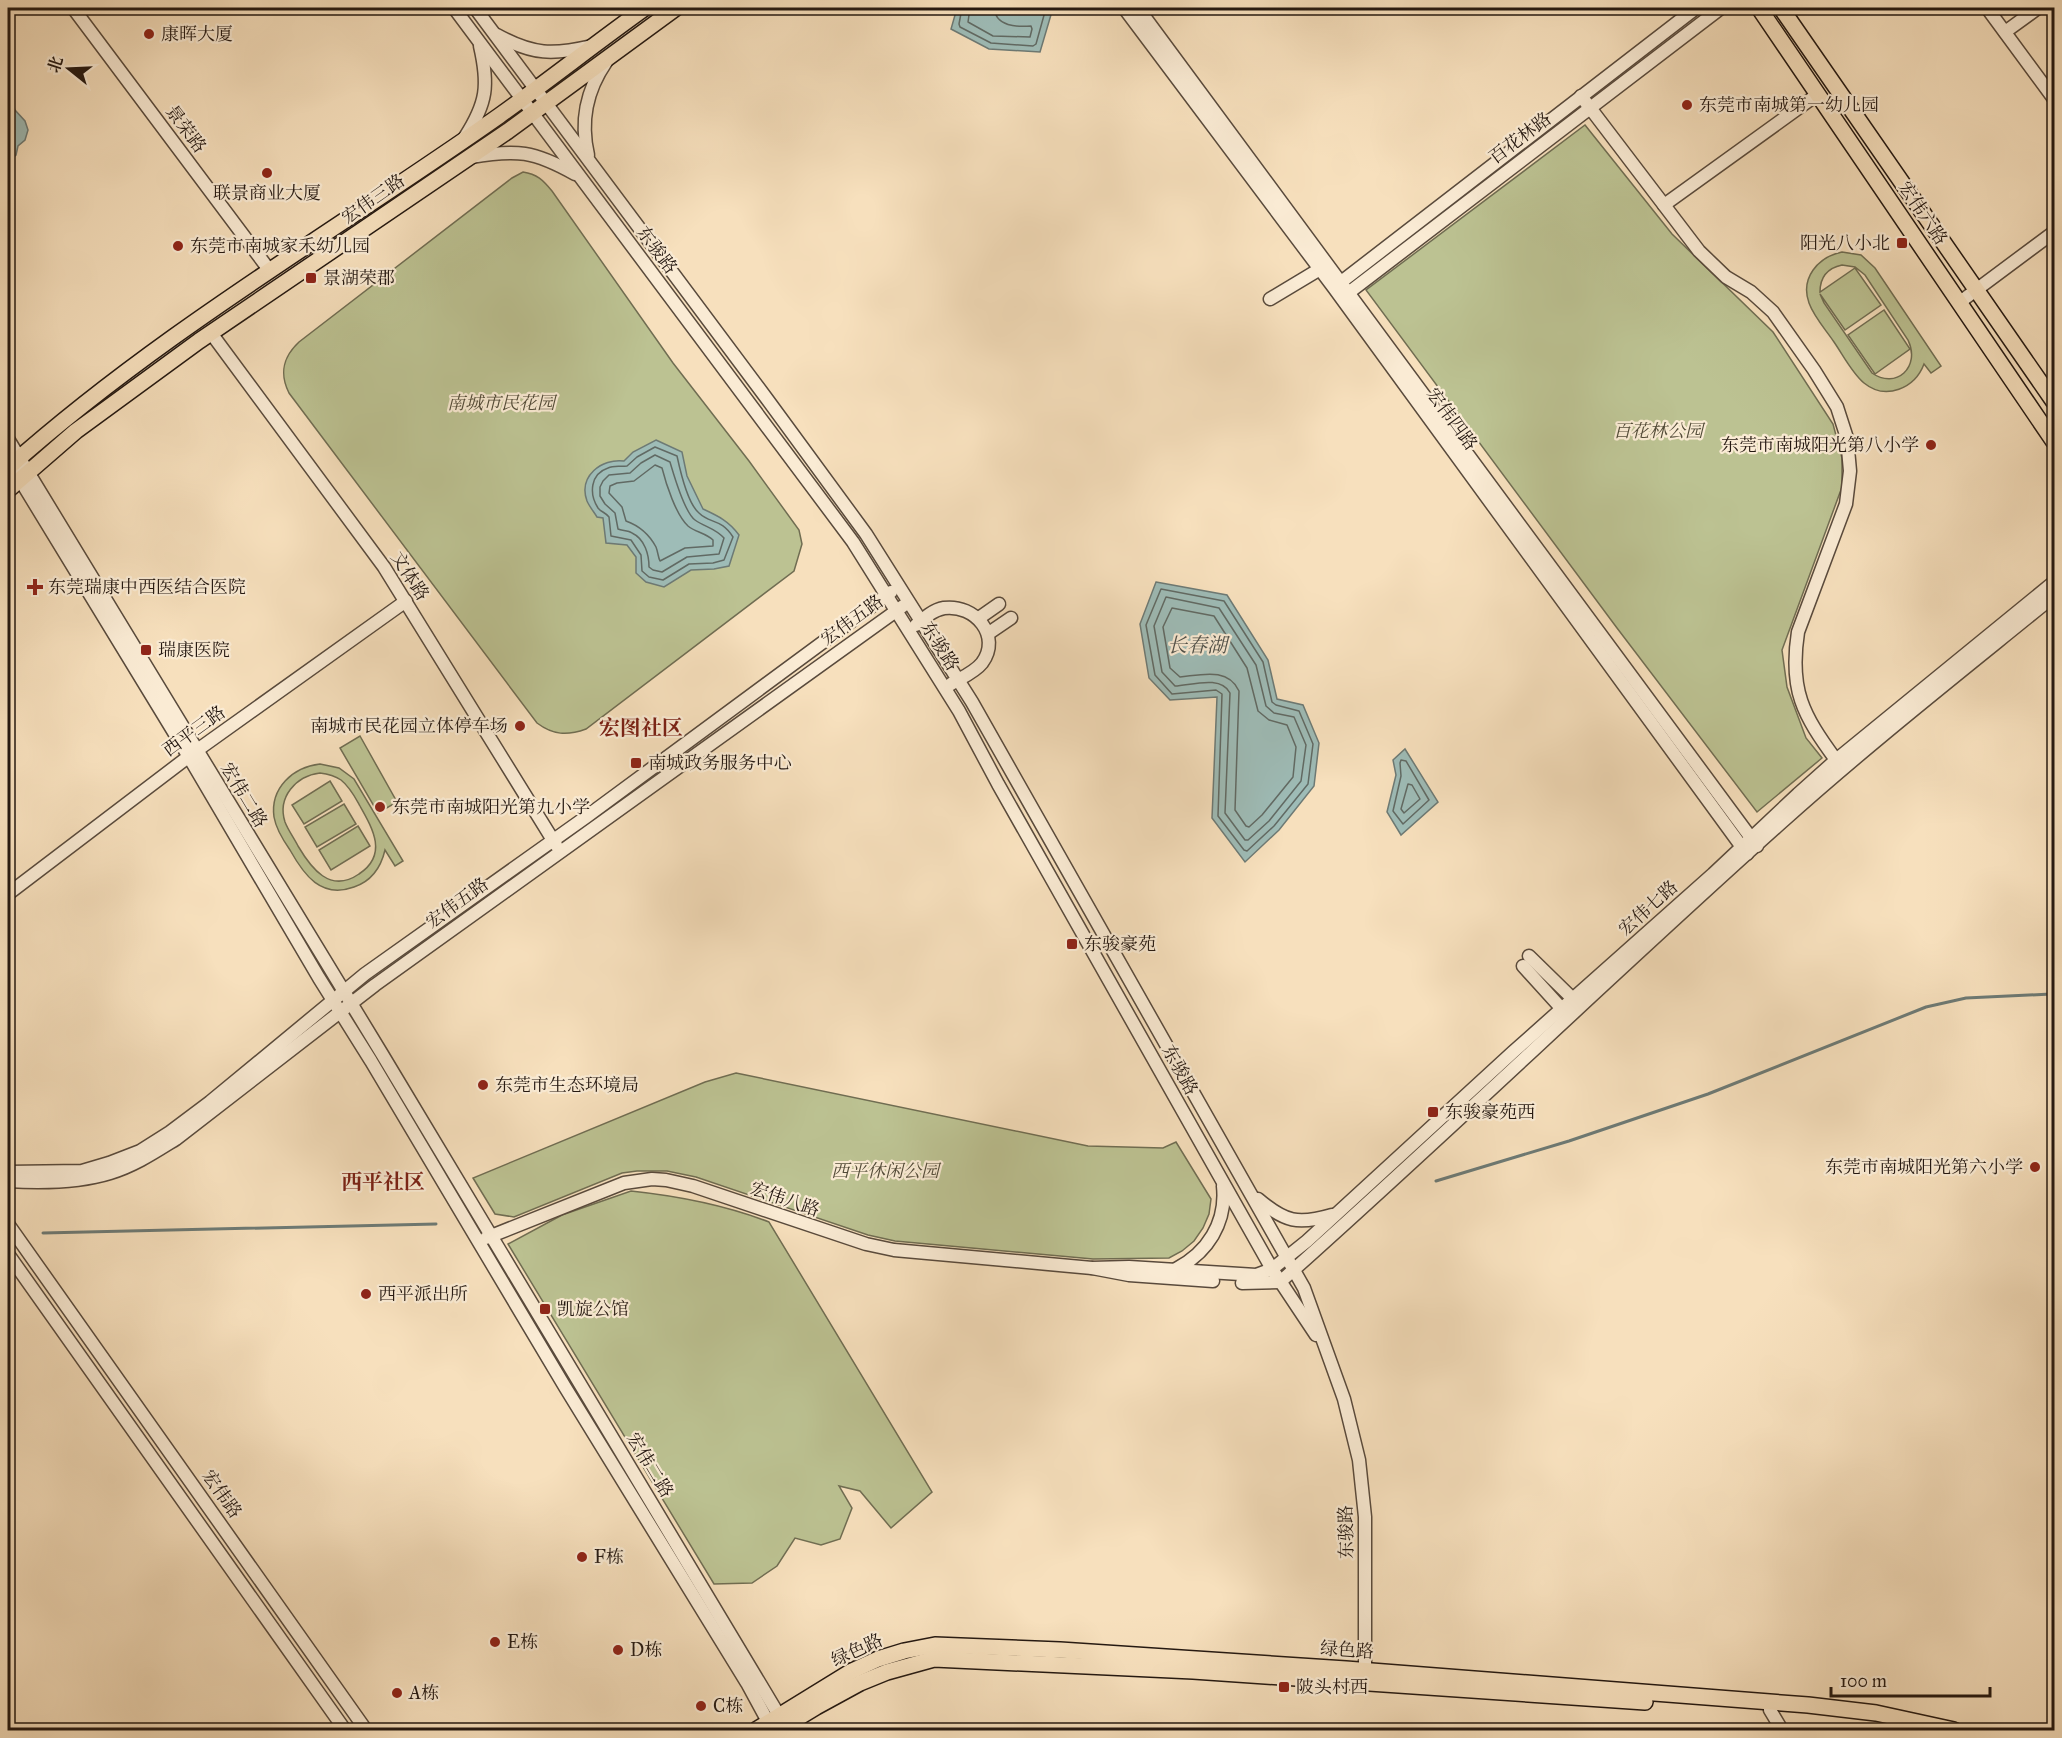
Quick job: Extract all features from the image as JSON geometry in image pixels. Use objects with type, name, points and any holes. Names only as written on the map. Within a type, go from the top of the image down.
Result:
[{"type":"main road","name":"宏伟三路","points":[[11,463],[63,420],[185,329],[522,99],[645,8]]},
{"type":"main road","name":"宏伟三路","points":[[8,490],[76,431],[211,333],[533,114],[676,8]]},
{"type":"main road","name":"宏伟六路","points":[[1759,8],[2055,442]]},
{"type":"main road","name":"宏伟六路","points":[[1781,8],[2055,402]]},
{"type":"main road","name":"绿色路","points":[[776,1727],[852,1671],[878,1659],[935,1645],[1060,1650],[1770,1710],[1838,1716],[1919,1731]]},
{"type":"main road","name":"绿色路","points":[[1365,1676],[1808,1705],[1876,1713],[1954,1731]]},
{"type":"street","name":"景荣路","points":[[73,8],[270,271]]},
{"type":"street","name":"东骏路","points":[[454,8],[853,542],[945,688],[1272,1269],[1326,1350]]},
{"type":"street","name":"东骏路","points":[[475,8],[866,534],[958,680],[1304,1288],[1339,1384],[1353,1431],[1363,1488],[1365,1676]]},
{"type":"street","name":"宏伟四路","points":[[1124,8],[1320,269],[1341,290]]},
{"type":"street","name":"宏伟四路","points":[[1138,8],[1341,290],[1749,846]]},
{"type":"street","name":"百花林路","points":[[1341,290],[1581,96],[1696,8]]},
{"type":"street","name":"百花林路","points":[[1341,290],[1590,108],[1721,8]]},
{"type":"street","points":[[1987,8],[2055,99]]},
{"type":"street","points":[[2005,32],[2038,8]]},
{"type":"street","points":[[493,33],[513,44],[537,51],[564,52],[593,45]]},
{"type":"street","points":[[464,139],[483,104],[486,83],[479,42]]},
{"type":"street","points":[[590,162],[584,139],[584,117],[588,94],[597,75],[610,57]]},
{"type":"street","points":[[1664,205],[1818,94]]},
{"type":"street","points":[[1581,96],[1699,251],[1726,277],[1751,292],[1773,312],[1814,370],[1837,407],[1843,422],[1849,455],[1849,488],[1846,504],[1798,632],[1795,654],[1795,676],[1806,716],[1836,760]]},
{"type":"street","points":[[470,157],[515,152],[538,156],[580,177]]},
{"type":"street","points":[[1960,302],[2055,232]]},
{"type":"street","points":[[1270,299],[1320,269]]},
{"type":"street","name":"文体路","points":[[211,333],[384,567],[556,846]]},
{"type":"street","name":"宏伟二路","points":[[8,440],[11,463],[24,476],[192,754],[343,991],[445,1172],[466,1221],[565,1387],[776,1727]]},
{"type":"street","name":"宏伟七路","points":[[1280,1282],[1749,846],[1836,760],[2055,582]]},
{"type":"street","points":[[886,595],[899,586]]},
{"type":"street","name":"宏伟五路","points":[[8,1181],[83,1179],[110,1173],[143,1159],[176,1139],[350,1003],[886,595]]},
{"type":"street","name":"宏伟七路","points":[[1272,1269],[1573,999],[1749,846],[2055,596]]},
{"type":"street","name":"西平三路","points":[[8,894],[192,754],[406,601]]},
{"type":"street","name":"宏伟五路","points":[[8,1172],[82,1171],[140,1151],[210,1102],[343,991],[909,602]]},
{"type":"street","points":[[979,618],[999,604]]},
{"type":"street","points":[[909,631],[933,612],[944,608],[961,609],[979,618],[989,633],[987,654],[980,665],[945,688]]},
{"type":"street","points":[[989,633],[1011,618]]},
{"type":"street","name":"宏伟二路","points":[[192,754],[332,1000],[445,1172],[491,1236],[776,1727]]},
{"type":"street","points":[[1562,1009],[1526,961],[1573,999]]},
{"type":"street","name":"宏伟八路","points":[[478,1241],[611,1187],[638,1180],[666,1180],[693,1186],[866,1244],[894,1250],[1092,1268],[1129,1275],[1247,1283],[1280,1282]]},
{"type":"street","points":[[1175,1270],[1193,1259],[1214,1234],[1222,1214],[1223,1182]]},
{"type":"street","points":[[1253,1195],[1280,1215],[1300,1222],[1336,1214]]},
{"type":"street","name":"宏伟路","points":[[8,1224],[366,1731]]},
{"type":"street","name":"宏伟路","points":[[8,1254],[345,1731]]},
{"type":"street","name":"宏伟八路","points":[[1092,1268],[1129,1267],[1256,1275],[1272,1269]]},
{"type":"street","points":[[1770,1710],[1782,1731]]},
{"type":"green space","name":"百花林公园","points":[[1585,125],[1672,234],[1773,332],[1833,424],[1842,458],[1842,487],[1782,650],[1787,687],[1806,738],[1822,758],[1757,812],[1366,290]]},
{"type":"green space","name":"南城市民花园","points":[[523,172],[539,178],[552,191],[673,363],[799,530],[802,544],[794,571],[586,729],[573,733],[555,732],[537,723],[289,393],[284,379],[286,359],[299,342],[512,178]]},
{"type":"green space","points":[[1842,252],[1861,255],[1875,268],[1941,366],[1931,373],[1924,364],[1914,380],[1899,389],[1890,391],[1873,388],[1860,379],[1817,318],[1807,294],[1809,277],[1813,270],[1833,255]],"holes":[[[1842,265],[1855,267],[1865,275],[1908,340],[1911,350],[1909,367],[1897,377],[1881,378],[1872,373],[1820,294],[1845,330],[1881,305],[1855,268],[1820,292],[1823,278],[1833,268]]]},
{"type":"green space","points":[[1884,310],[1910,349],[1875,374],[1848,335]]},
{"type":"green space","points":[[360,736],[397,802],[378,813],[340,748]]},
{"type":"green space","points":[[320,764],[339,768],[354,779],[403,861],[395,866],[385,850],[378,868],[371,877],[354,887],[342,890],[323,887],[308,876],[280,834],[274,817],[274,807],[276,797],[285,781],[301,769]],"holes":[[[320,773],[339,779],[350,789],[373,833],[375,842],[373,859],[368,867],[349,879],[330,880],[315,870],[285,822],[284,804],[290,789],[303,778]]]},
{"type":"green space","points":[[330,781],[342,801],[304,824],[292,805]]},
{"type":"green space","points":[[344,804],[356,824],[317,847],[305,827]]},
{"type":"green space","points":[[358,826],[370,846],[331,870],[319,850]]},
{"type":"green space","name":"西平休闲公园","points":[[736,1073],[1088,1146],[1163,1148],[1176,1142],[1211,1199],[1209,1214],[1194,1241],[1169,1258],[1093,1259],[895,1241],[868,1235],[696,1177],[667,1171],[622,1173],[514,1217],[495,1214],[473,1178],[705,1082]]},
{"type":"green space","points":[[631,1191],[701,1202],[769,1222],[932,1492],[891,1528],[860,1491],[839,1486],[852,1508],[840,1539],[821,1545],[795,1538],[777,1566],[752,1583],[714,1584],[508,1244],[562,1215]]},
{"type":"water","points":[[957,8],[1001,8],[1024,13],[1026,8],[1053,8],[1040,52],[989,49],[951,29]]},
{"type":"water","points":[[8,94],[28,130],[25,140],[18,146],[16,155],[8,162]]},
{"type":"water","points":[[656,440],[682,452],[687,476],[703,509],[727,522],[739,535],[729,566],[691,570],[664,587],[646,582],[636,573],[636,557],[627,545],[606,543],[603,518],[597,517],[588,503],[585,492],[586,484],[594,470],[608,462],[624,461],[633,452]]},
{"type":"water","name":"长春湖","points":[[1156,582],[1227,595],[1268,660],[1277,699],[1303,705],[1319,743],[1314,786],[1279,830],[1245,862],[1212,818],[1217,697],[1170,700],[1149,678],[1140,624]]},
{"type":"water","points":[[1405,749],[1438,802],[1401,835],[1387,812],[1396,775],[1393,760]]},
{"type":"waterway","points":[[1436,1181],[1569,1141],[1708,1094],[1926,1007],[1966,998],[2051,994],[2054,991]]},
{"type":"waterway","points":[[43,1233],[436,1224]]},
{"type":"place","name":"康晖大厦","points":[[149,34]]},
{"type":"place","name":"东莞市南城第一幼儿园","points":[[1687,105]]},
{"type":"place","name":"联景商业大厦","points":[[267,173]]},
{"type":"place","name":"阳光八小北","points":[[1902,243]]},
{"type":"place","name":"东莞市南城家禾幼儿园","points":[[178,246]]},
{"type":"place","name":"景湖荣郡","points":[[311,278]]},
{"type":"place","name":"东莞市南城阳光第八小学","points":[[1931,445]]},
{"type":"place","name":"东莞瑞康中西医结合医院","points":[[35,587]]},
{"type":"place","name":"瑞康医院","points":[[146,650]]},
{"type":"place","name":"南城市民花园立体停车场","points":[[520,726]]},
{"type":"place","name":"南城政务服务中心","points":[[636,763]]},
{"type":"place","name":"东莞市南城阳光第九小学","points":[[380,807]]},
{"type":"place","name":"东骏豪苑","points":[[1072,944]]},
{"type":"place","name":"东莞市生态环境局","points":[[483,1085]]},
{"type":"place","name":"东骏豪苑西","points":[[1433,1112]]},
{"type":"place","name":"东莞市南城阳光第六小学","points":[[2035,1167]]},
{"type":"place","name":"西平派出所","points":[[366,1294]]},
{"type":"place","name":"凯旋公馆","points":[[545,1309]]},
{"type":"place","name":"F栋","points":[[582,1557]]},
{"type":"place","name":"E栋","points":[[495,1642]]},
{"type":"place","name":"D栋","points":[[618,1650]]},
{"type":"place","name":"陂头村西","points":[[1284,1687]]},
{"type":"place","name":"A栋","points":[[397,1693]]},
{"type":"place","name":"C栋","points":[[701,1706]]},
{"type":"district","name":"宏图社区","points":[[641,728]]},
{"type":"district","name":"西平社区","points":[[383,1182]]}]
